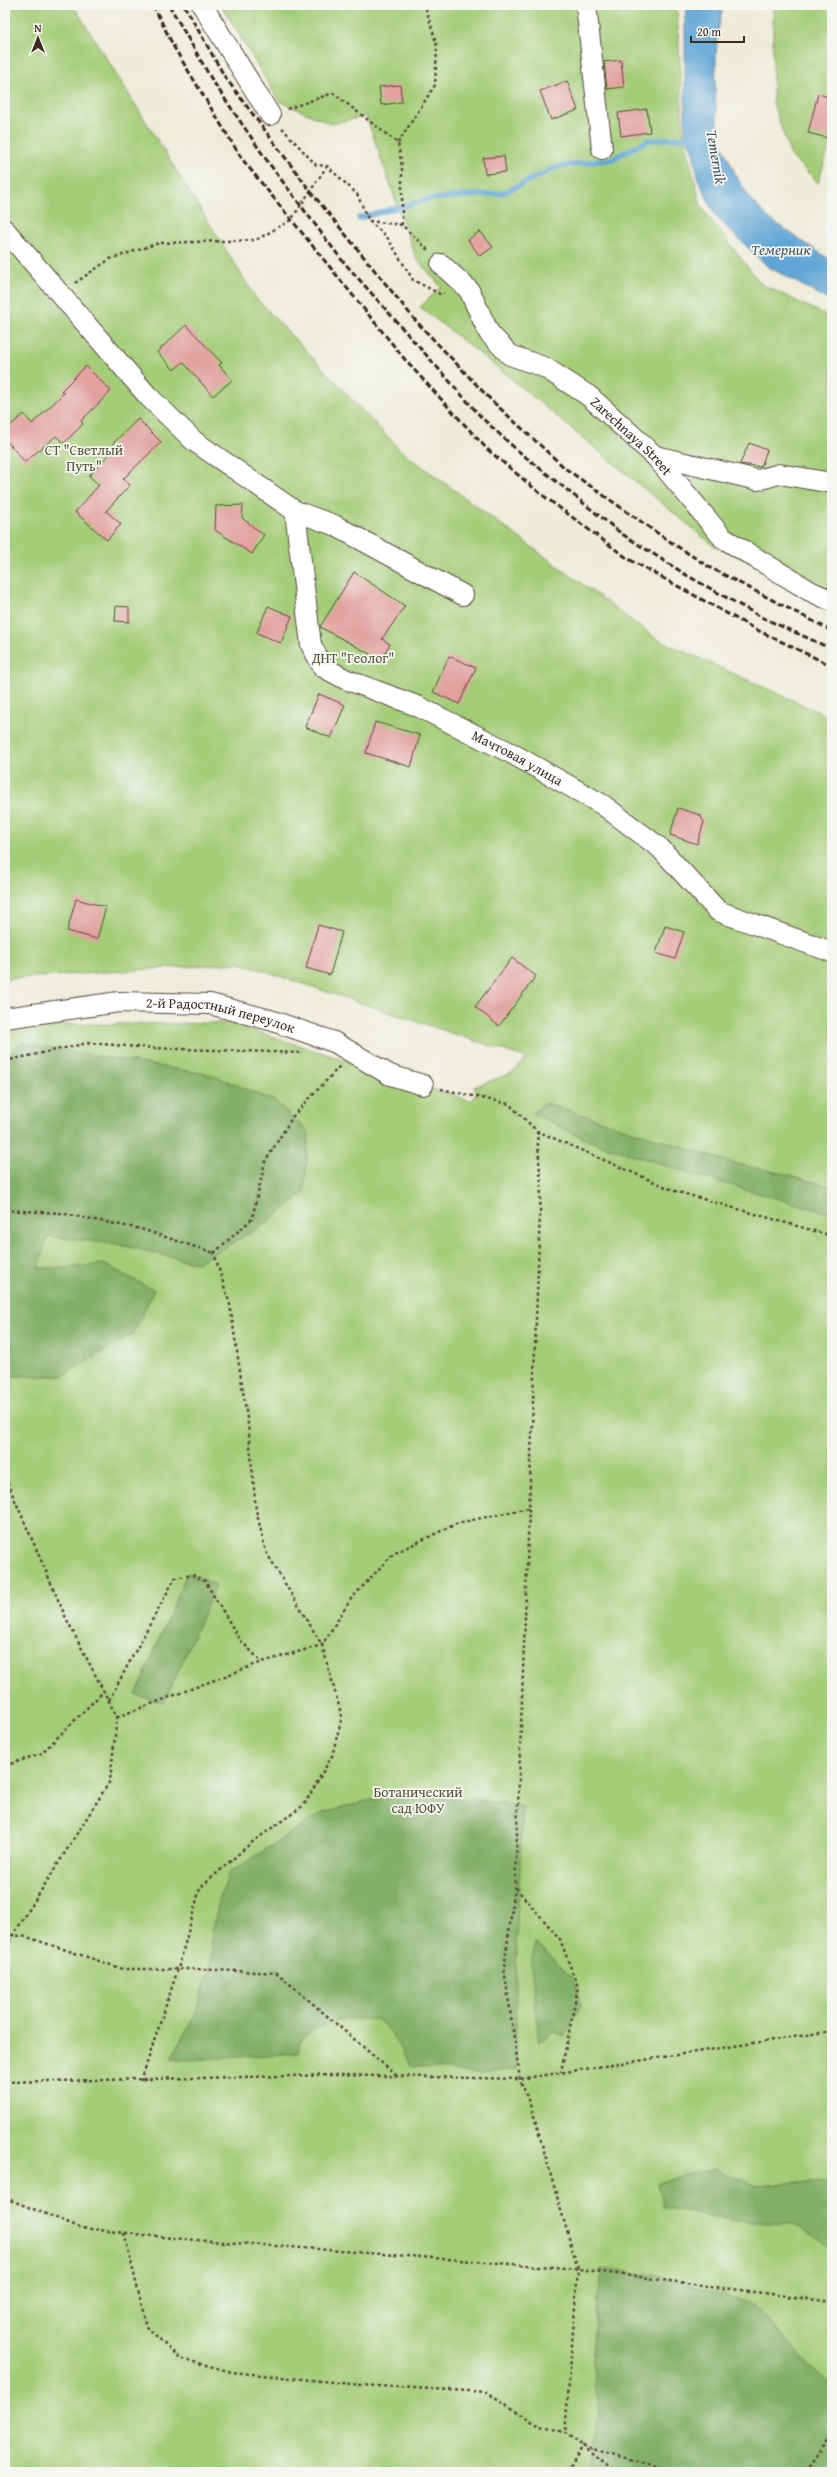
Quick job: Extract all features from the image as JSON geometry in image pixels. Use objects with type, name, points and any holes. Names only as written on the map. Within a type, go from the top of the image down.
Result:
[{"type":"street","points":[[202,5],[270,115]]},
{"type":"street","points":[[586,5],[602,149]]},
{"type":"street","points":[[5,230],[148,396],[194,441],[295,511],[334,525],[463,595]]},
{"type":"street","name":"Zarechnaya Street","points":[[442,264],[466,287],[489,333],[510,355],[544,367],[589,396],[655,456],[723,538],[810,591],[832,601]]},
{"type":"street","points":[[655,456],[758,480],[779,474],[832,484]]},
{"type":"street","name":"Мачтовая улица","points":[[295,511],[311,645],[322,667],[345,678],[417,706],[511,753],[603,805],[660,848],[718,911],[832,952]]},
{"type":"street","name":"2-й Радостный переулок","points":[[5,1018],[119,1002],[210,1004],[270,1020],[334,1042],[390,1075],[423,1086]]},
{"type":"path","points":[[402,225],[402,168],[398,143],[435,85],[437,46],[425,5]]},
{"type":"path","points":[[398,143],[333,93],[270,115],[316,165],[326,166],[357,194],[369,221],[387,237],[413,280],[440,294],[466,287]]},
{"type":"path","points":[[60,294],[110,259],[159,243],[256,240],[291,220],[326,166]]},
{"type":"path","points":[[369,221],[402,225],[442,264]]},
{"type":"path","points":[[5,1061],[88,1043],[152,1048],[306,1053]]},
{"type":"path","points":[[214,1253],[252,1219],[265,1162],[293,1116],[352,1053]]},
{"type":"path","points":[[423,1086],[509,1104],[537,1131],[675,1191],[832,1236]]},
{"type":"path","points":[[537,1131],[541,1186],[515,1887],[504,1968],[520,2079],[532,2110],[578,2269],[565,2433]]},
{"type":"path","points":[[5,1210],[60,1213],[141,1229],[214,1253]]},
{"type":"path","points":[[141,2081],[178,1969],[200,1888],[251,1843],[304,1805],[332,1756],[342,1717],[322,1645],[266,1552],[256,1510],[248,1424],[230,1305],[214,1253]]},
{"type":"path","points":[[5,1477],[66,1618],[118,1717],[110,1781],[5,1948]]},
{"type":"path","points":[[118,1717],[262,1662],[322,1645],[351,1599],[393,1554],[458,1523],[529,1508]]},
{"type":"path","points":[[109,1700],[175,1578],[193,1575],[205,1581],[240,1640],[262,1662]]},
{"type":"path","points":[[5,1766],[42,1753],[104,1691]]},
{"type":"path","points":[[515,1887],[560,1939],[578,1987],[561,2072]]},
{"type":"path","points":[[5,1934],[27,1937],[123,1969],[178,1969],[277,1973],[397,2077]]},
{"type":"path","points":[[5,2082],[141,2081],[336,2075],[520,2079],[832,2031]]},
{"type":"path","points":[[5,2198],[82,2228],[171,2238],[578,2269],[832,2302]]},
{"type":"path","points":[[124,2233],[147,2327],[179,2358],[232,2372],[361,2385],[487,2392],[533,2422],[565,2433],[615,2472]]},
{"type":"path","points":[[805,2472],[827,2442],[832,2432]]},
{"type":"path","points":[[568,2472],[583,2446]]},
{"type":"path","points":[[583,2446],[678,2472]]},
{"type":"green space","name":"Ботанический сад ЮФУ","points":[[5,5],[73,5],[256,298],[401,451],[657,639],[832,718],[832,2472],[5,2472],[5,1025],[230,1023],[471,1101],[477,1093],[474,1087],[512,1073],[527,1058],[240,963],[5,979]]},
{"type":"green space","points":[[221,5],[677,5],[683,132],[701,207],[761,284],[832,318],[832,595],[714,546],[498,368],[420,307],[441,287],[416,258],[366,116],[331,124],[279,101]]},
{"type":"green space","points":[[773,5],[832,5],[832,38],[825,66],[832,67],[832,138],[818,183],[791,156],[773,103]]},
{"type":"green space","points":[[21,1043],[212,1075],[275,1101],[309,1133],[304,1193],[262,1226],[197,1263],[117,1244],[47,1236],[39,1268],[67,1268],[104,1264],[154,1290],[133,1334],[62,1376],[6,1376],[5,1059]]},
{"type":"green space","points":[[546,1103],[732,1163],[789,1175],[832,1187],[832,1214],[712,1180],[589,1141],[532,1113]]},
{"type":"green space","points":[[187,1573],[216,1585],[164,1703],[136,1695]]},
{"type":"green space","points":[[406,1795],[485,1801],[523,1807],[516,1941],[516,2070],[475,2073],[410,2066],[390,2031],[377,2019],[354,2019],[328,2023],[310,2032],[300,2040],[298,2053],[189,2060],[171,2058],[194,2017],[211,1966],[212,1934],[219,1901],[229,1873],[320,1814],[366,1801]]},
{"type":"green space","points":[[536,1942],[573,1979],[581,2005],[565,2036],[553,2031],[539,2043],[531,1964]]},
{"type":"green space","points":[[715,2169],[756,2186],[810,2182],[832,2183],[832,2248],[795,2224],[749,2222],[663,2207],[657,2183]]},
{"type":"green space","points":[[601,2269],[654,2275],[752,2304],[826,2382],[832,2384],[832,2472],[587,2472],[591,2464],[598,2413],[592,2361]]},
{"type":"water","name":"Темерник","points":[[688,5],[723,5],[717,36],[715,94],[718,136],[738,179],[750,199],[771,220],[832,261],[832,302],[767,266],[716,217],[698,179],[693,152],[685,134],[685,17]]},
{"type":"building","points":[[621,60],[624,87],[607,89],[604,62]]},
{"type":"building","points":[[567,81],[578,110],[551,120],[540,91]]},
{"type":"building","points":[[400,85],[402,102],[381,105],[379,87]]},
{"type":"building","points":[[818,94],[832,98],[832,139],[808,133]]},
{"type":"building","points":[[647,109],[650,132],[621,136],[618,113]]},
{"type":"building","points":[[504,156],[506,172],[485,174],[483,158]]},
{"type":"building","points":[[480,231],[493,247],[480,256],[468,240]]},
{"type":"building","points":[[186,325],[222,363],[219,365],[232,380],[213,396],[183,362],[174,370],[157,352]]},
{"type":"building","points":[[86,366],[111,391],[81,421],[83,424],[64,443],[56,436],[25,462],[5,439],[5,430],[24,414],[32,424],[64,393],[61,391]]},
{"type":"building","points":[[138,419],[161,442],[123,479],[130,485],[106,511],[121,524],[107,540],[75,512],[99,485],[89,476],[113,450],[109,447]]},
{"type":"building","points":[[749,443],[767,450],[761,467],[740,464]]},
{"type":"building","points":[[243,505],[242,518],[264,535],[252,554],[215,530],[216,506]]},
{"type":"building","points":[[354,572],[405,606],[382,639],[390,644],[381,660],[320,627]]},
{"type":"building","points":[[116,606],[129,607],[129,622],[115,621]]},
{"type":"building","points":[[268,606],[292,616],[281,643],[257,633]]},
{"type":"building","points":[[449,656],[476,668],[459,704],[433,692]]},
{"type":"building","points":[[319,694],[345,705],[331,738],[305,727]]},
{"type":"building","points":[[375,722],[420,735],[411,767],[366,753]]},
{"type":"building","points":[[678,808],[700,815],[704,822],[697,844],[670,835]]},
{"type":"building","points":[[76,899],[106,907],[97,939],[67,931]]},
{"type":"building","points":[[318,925],[342,932],[330,975],[306,968]]},
{"type":"building","points":[[665,926],[684,932],[675,959],[656,953]]},
{"type":"building","points":[[512,958],[536,976],[499,1026],[475,1007]]},
{"type":"waterway","points":[[359,218],[430,199],[503,193],[557,167],[612,159],[649,140],[693,137]]},
{"type":"railway","points":[[153,5],[175,49],[242,159],[407,362],[487,449],[541,494],[627,558],[755,629],[832,666]]},
{"type":"railway","points":[[169,5],[212,80],[268,162],[341,259],[483,419],[517,450],[622,534],[688,576],[763,618],[832,649]]},
{"type":"railway","points":[[184,5],[225,77],[311,192],[415,320],[491,400],[566,469],[663,537],[709,567],[832,631]]},
{"type":"water label","name":"Temernik","points":[[716,157]]},
{"type":"park label","name":"СТ \"Светлый Путь\"","points":[[84,458]]},
{"type":"park label","name":"ДНТ \"Геолог\"","points":[[353,658]]}]
